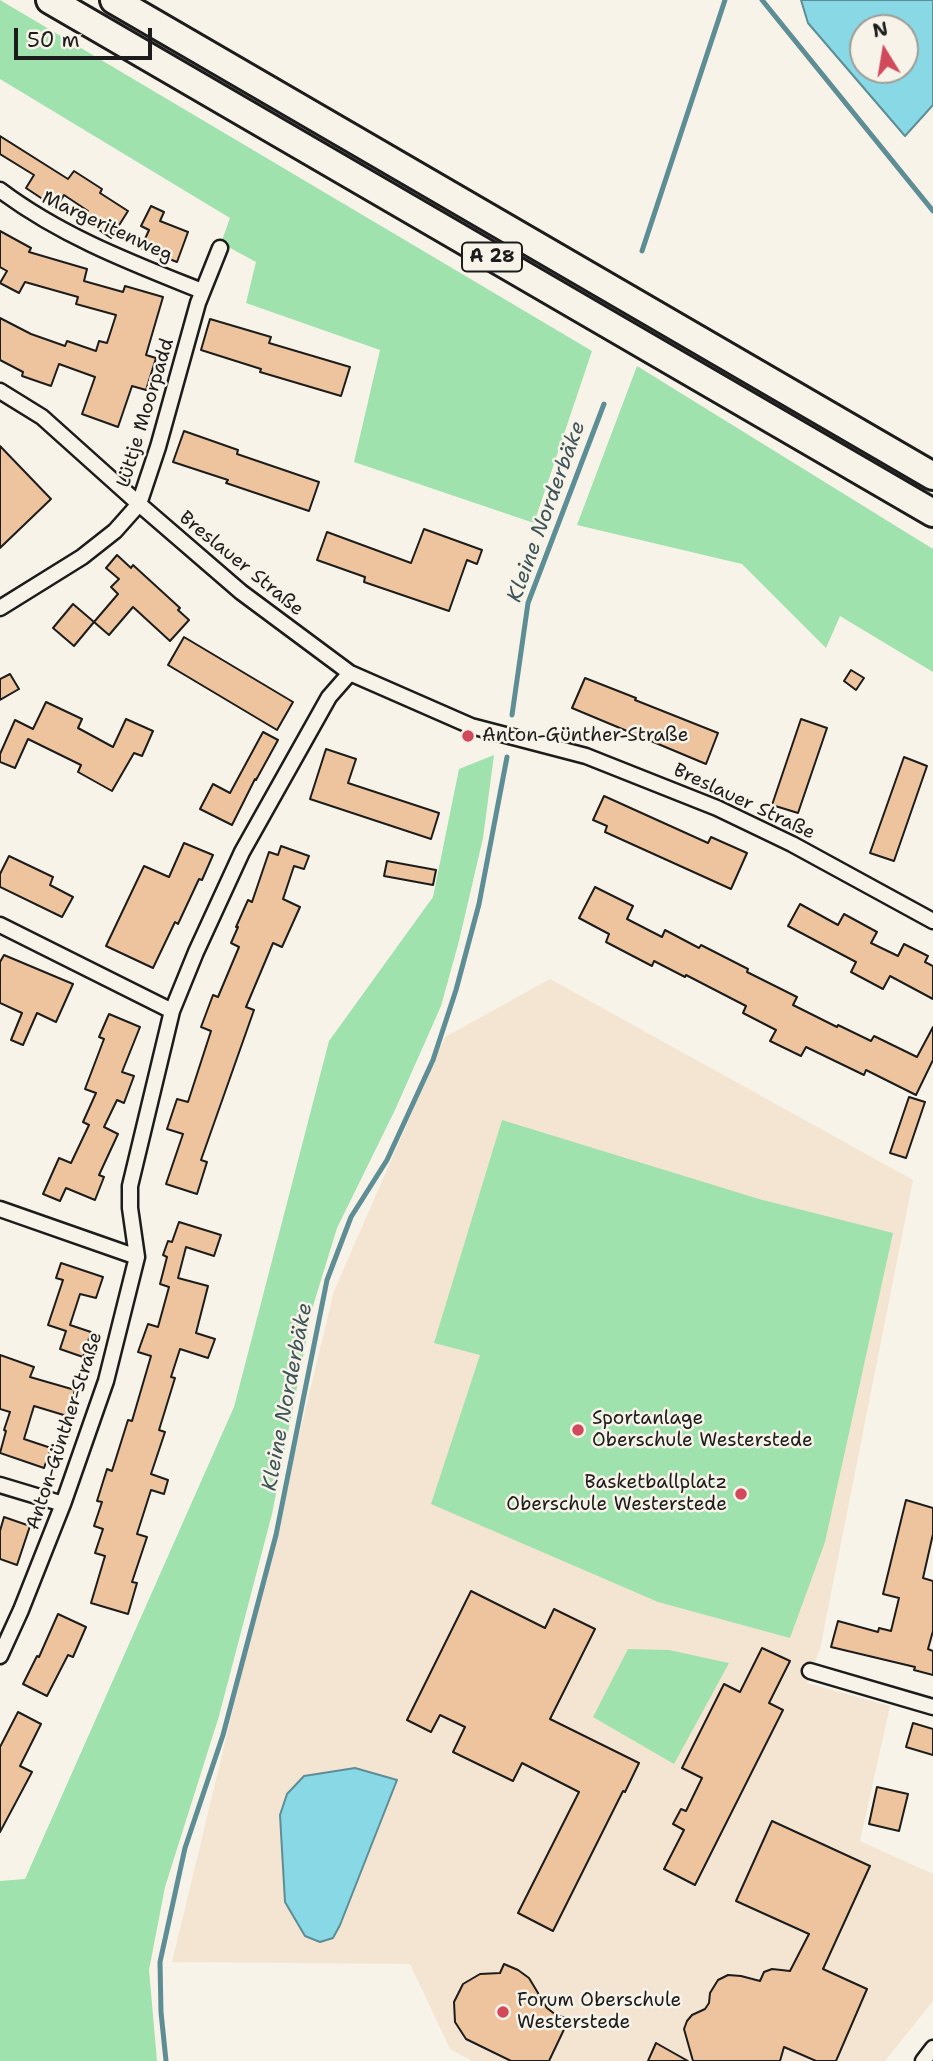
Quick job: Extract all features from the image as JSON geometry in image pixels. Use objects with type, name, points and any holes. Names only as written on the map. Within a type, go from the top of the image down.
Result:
[{"type":"highway","name":"A 28","points":[[50,0],[933,513]]},
{"type":"highway","name":"A 28","points":[[114,0],[933,476]]},
{"type":"street","name":"Margeritenweg","points":[[0,190],[29,212],[90,244],[202,291]]},
{"type":"street","name":"Lüttje Moorpadd","points":[[0,608],[82,557],[115,531],[139,505],[202,291],[220,248]]},
{"type":"street","name":"Breslauer Straße","points":[[0,391],[42,416],[139,505],[241,592],[350,673],[471,726],[586,756],[717,808],[792,844],[933,921]]},
{"type":"street","name":"Anton-Günther-Straße","points":[[0,1656],[21,1611],[63,1504],[106,1381],[137,1257],[130,1208],[130,1186],[172,1011],[195,952],[242,852],[329,697],[350,673]]},
{"type":"street","points":[[0,925],[172,1011]]},
{"type":"street","points":[[0,1209],[137,1257]]},
{"type":"street","points":[[0,1485],[63,1504]]},
{"type":"street","points":[[810,1671],[933,1707]]},
{"type":"street","points":[[923,2061],[933,2048]]},
{"type":"shaded area","points":[[550,979],[913,1180],[820,1649],[807,1683],[890,1706],[860,1841],[933,1874],[933,2001],[885,2061],[472,2061],[450,2049],[410,1964],[172,1962],[334,1291],[445,1037]]},
{"type":"green space","points":[[0,0],[592,351],[534,523],[354,462],[380,350],[246,303],[256,262],[221,243],[230,218],[0,79]]},
{"type":"green space","points":[[637,366],[933,549],[933,672],[840,616],[826,648],[742,564],[577,525]]},
{"type":"green space","points":[[494,755],[483,838],[441,1006],[395,1110],[337,1228],[313,1306],[272,1514],[219,1716],[165,1887],[149,1970],[157,2061],[0,2061],[0,1881],[25,1879],[234,1407],[329,1041],[433,897],[459,769]]},
{"type":"green space","name":"Sportanlage Oberschule Westerstede","points":[[502,1120],[759,1199],[893,1233],[825,1542],[790,1638],[658,1602],[431,1504],[480,1355],[434,1343]]},
{"type":"green space","points":[[628,1649],[669,1650],[729,1663],[674,1764],[593,1717]]},
{"type":"water","points":[[801,0],[933,0],[933,105],[905,136],[860,84],[919,84],[919,14],[849,14],[849,71],[808,23]]},
{"type":"water","points":[[355,1768],[397,1780],[340,1925],[333,1938],[320,1942],[305,1936],[285,1902],[280,1815],[287,1794],[304,1776]]},
{"type":"building","points":[[0,136],[68,179],[74,171],[102,189],[100,193],[128,211],[111,238],[83,219],[88,211],[64,195],[56,208],[26,188],[34,175],[0,154]]},
{"type":"building","points":[[151,206],[164,212],[160,221],[188,232],[177,262],[141,248],[149,230],[141,226]]},
{"type":"building","points":[[0,231],[31,248],[29,252],[87,269],[84,281],[123,292],[125,286],[163,297],[146,355],[156,358],[146,390],[132,386],[118,427],[82,414],[95,377],[59,364],[51,386],[22,376],[23,372],[0,360],[0,318],[31,334],[65,346],[67,341],[96,351],[99,341],[107,343],[116,315],[76,304],[78,297],[25,282],[19,293],[0,283],[7,271],[0,267]]},
{"type":"building","points":[[210,319],[271,337],[269,343],[350,367],[341,396],[260,372],[261,369],[201,350]]},
{"type":"building","points":[[184,431],[238,450],[237,454],[319,482],[309,511],[173,462]]},
{"type":"building","points":[[0,446],[51,499],[0,548]]},
{"type":"building","points":[[424,529],[482,550],[477,564],[467,560],[449,611],[364,582],[365,577],[317,560],[327,532],[411,563]]},
{"type":"building","points":[[117,555],[131,568],[133,565],[180,608],[178,610],[189,620],[170,641],[133,607],[109,635],[94,622],[118,594],[111,587],[119,579],[106,568]]},
{"type":"building","points":[[73,604],[94,622],[74,646],[53,628]]},
{"type":"building","points":[[184,637],[293,702],[277,730],[168,665]]},
{"type":"building","points":[[851,670],[864,678],[856,690],[844,681]]},
{"type":"building","points":[[10,674],[19,689],[0,700],[0,679]]},
{"type":"building","points":[[585,678],[718,733],[706,764],[572,708]]},
{"type":"building","points":[[46,702],[82,719],[78,728],[113,747],[126,719],[153,731],[142,756],[134,753],[112,791],[78,772],[81,765],[28,739],[15,768],[0,762],[0,754],[15,720],[33,729]]},
{"type":"building","points":[[801,719],[827,728],[798,813],[772,805]]},
{"type":"building","points":[[263,732],[278,740],[232,825],[200,809],[213,784],[230,793]]},
{"type":"building","points":[[326,749],[356,759],[348,783],[439,813],[431,839],[310,799]]},
{"type":"building","points":[[904,757],[927,766],[894,861],[870,853]]},
{"type":"building","points":[[604,796],[708,843],[711,837],[747,853],[731,889],[605,832],[607,826],[593,820]]},
{"type":"building","points":[[184,843],[213,855],[178,924],[175,922],[153,968],[106,946],[144,866],[169,877]]},
{"type":"building","points":[[281,846],[309,856],[304,869],[294,866],[283,899],[300,907],[282,947],[273,943],[246,1007],[254,1010],[201,1160],[207,1162],[197,1194],[166,1184],[183,1134],[167,1129],[177,1099],[188,1102],[211,1031],[201,1027],[213,995],[218,997],[239,947],[231,943],[236,927],[248,900],[252,902],[269,852],[278,855]]},
{"type":"building","points":[[9,856],[53,877],[50,885],[73,897],[62,917],[0,887],[0,874]]},
{"type":"building","points":[[387,861],[436,870],[433,885],[384,876]]},
{"type":"building","points":[[595,887],[633,906],[627,919],[662,937],[665,930],[748,969],[747,972],[797,997],[793,1005],[837,1027],[838,1025],[871,1041],[874,1036],[917,1057],[933,1027],[933,1060],[916,1095],[866,1070],[864,1075],[806,1047],[801,1056],[770,1041],[776,1030],[743,1013],[746,1006],[686,975],[685,977],[654,961],[652,966],[606,942],[609,934],[579,918]]},
{"type":"building","points":[[800,904],[838,925],[844,914],[877,932],[871,943],[898,956],[904,944],[928,956],[925,962],[933,966],[933,999],[890,976],[883,989],[851,972],[856,962],[788,926]]},
{"type":"building","points":[[4,955],[73,984],[56,1022],[37,1013],[23,1045],[11,1040],[22,1013],[0,1003],[0,962]]},
{"type":"building","points":[[109,1014],[140,1027],[122,1072],[134,1076],[124,1103],[117,1100],[104,1127],[118,1134],[99,1175],[104,1177],[95,1200],[66,1188],[60,1201],[43,1194],[59,1158],[71,1163],[89,1125],[83,1122],[96,1093],[85,1089],[104,1039],[99,1037]]},
{"type":"building","points":[[909,1097],[925,1102],[906,1158],[890,1153]]},
{"type":"building","points":[[179,1222],[221,1235],[214,1256],[186,1247],[178,1278],[208,1286],[196,1333],[215,1339],[208,1358],[180,1349],[171,1377],[175,1378],[159,1430],[165,1432],[151,1474],[168,1480],[164,1494],[151,1490],[137,1534],[147,1537],[132,1582],[137,1583],[128,1614],[91,1603],[105,1556],[95,1553],[103,1529],[94,1526],[102,1502],[97,1501],[107,1469],[112,1471],[128,1420],[132,1421],[151,1356],[138,1352],[148,1324],[158,1327],[169,1287],[160,1284],[167,1257],[163,1255],[168,1241],[172,1242]]},
{"type":"building","points":[[61,1263],[103,1277],[96,1298],[80,1294],[70,1325],[91,1332],[83,1357],[60,1349],[66,1331],[48,1325],[63,1280],[56,1278]]},
{"type":"building","points":[[0,1355],[34,1367],[30,1377],[75,1390],[67,1416],[34,1406],[24,1439],[51,1448],[44,1468],[0,1453],[10,1412],[0,1409]]},
{"type":"building","points":[[906,1500],[933,1508],[933,1534],[923,1578],[933,1581],[933,1631],[928,1649],[933,1651],[933,1675],[914,1670],[915,1667],[831,1647],[838,1621],[878,1632],[879,1628],[891,1631],[899,1598],[883,1594]]},
{"type":"building","points":[[4,1517],[30,1526],[17,1565],[0,1559],[0,1531]]},
{"type":"building","points":[[471,1591],[545,1628],[554,1609],[595,1629],[550,1719],[639,1763],[553,1931],[518,1913],[579,1792],[522,1763],[513,1781],[453,1752],[465,1727],[440,1715],[431,1732],[407,1720]]},
{"type":"building","points":[[58,1614],[86,1627],[73,1657],[68,1655],[47,1696],[23,1684],[37,1656],[39,1657]]},
{"type":"building","points":[[762,1648],[790,1661],[769,1703],[783,1710],[695,1885],[664,1869],[684,1830],[673,1824],[681,1809],[686,1811],[702,1778],[682,1768],[724,1684],[740,1692]]},
{"type":"building","points":[[18,1712],[41,1724],[20,1766],[32,1772],[0,1832],[0,1747]]},
{"type":"building","points":[[913,1723],[933,1729],[933,1755],[906,1747]]},
{"type":"building","points":[[877,1787],[908,1794],[899,1831],[869,1824]]},
{"type":"building","points":[[772,1821],[870,1866],[823,1969],[867,1989],[836,2061],[816,2061],[784,2047],[780,2061],[693,2061],[684,2029],[692,2015],[705,2009],[718,1980],[728,1975],[760,1981],[764,1972],[772,1969],[790,1971],[809,1934],[736,1901]]},
{"type":"building","name":"Forum Oberschule Westerstede","points":[[504,1964],[529,1978],[547,2008],[556,2015],[569,2019],[549,2061],[511,2061],[466,2039],[455,2022],[454,2002],[463,1984],[480,1974],[500,1973]]},
{"type":"building","points":[[656,2043],[688,2061],[648,2061]]},
{"type":"waterway","name":"Kleine Norderbäke","points":[[642,251],[725,0]]},
{"type":"waterway","points":[[762,0],[933,211]]},
{"type":"waterway","name":"Kleine Norderbäke","points":[[512,715],[528,603],[604,404]]},
{"type":"waterway","name":"Kleine Norderbäke","points":[[166,2061],[160,1962],[185,1848],[223,1735],[276,1535],[327,1280],[351,1217],[387,1160],[433,1060],[456,990],[479,904],[507,757]]},
{"type":"place","name":"Anton-Günther-Straße","points":[[468,736]]},
{"type":"place","name":"Sportanlage Oberschule Westerstede","points":[[578,1430]]},
{"type":"place","name":"Basketballplatz Oberschule Westerstede","points":[[741,1494]]},
{"type":"place","name":"Forum Oberschule Westerstede","points":[[503,2012]]}]
